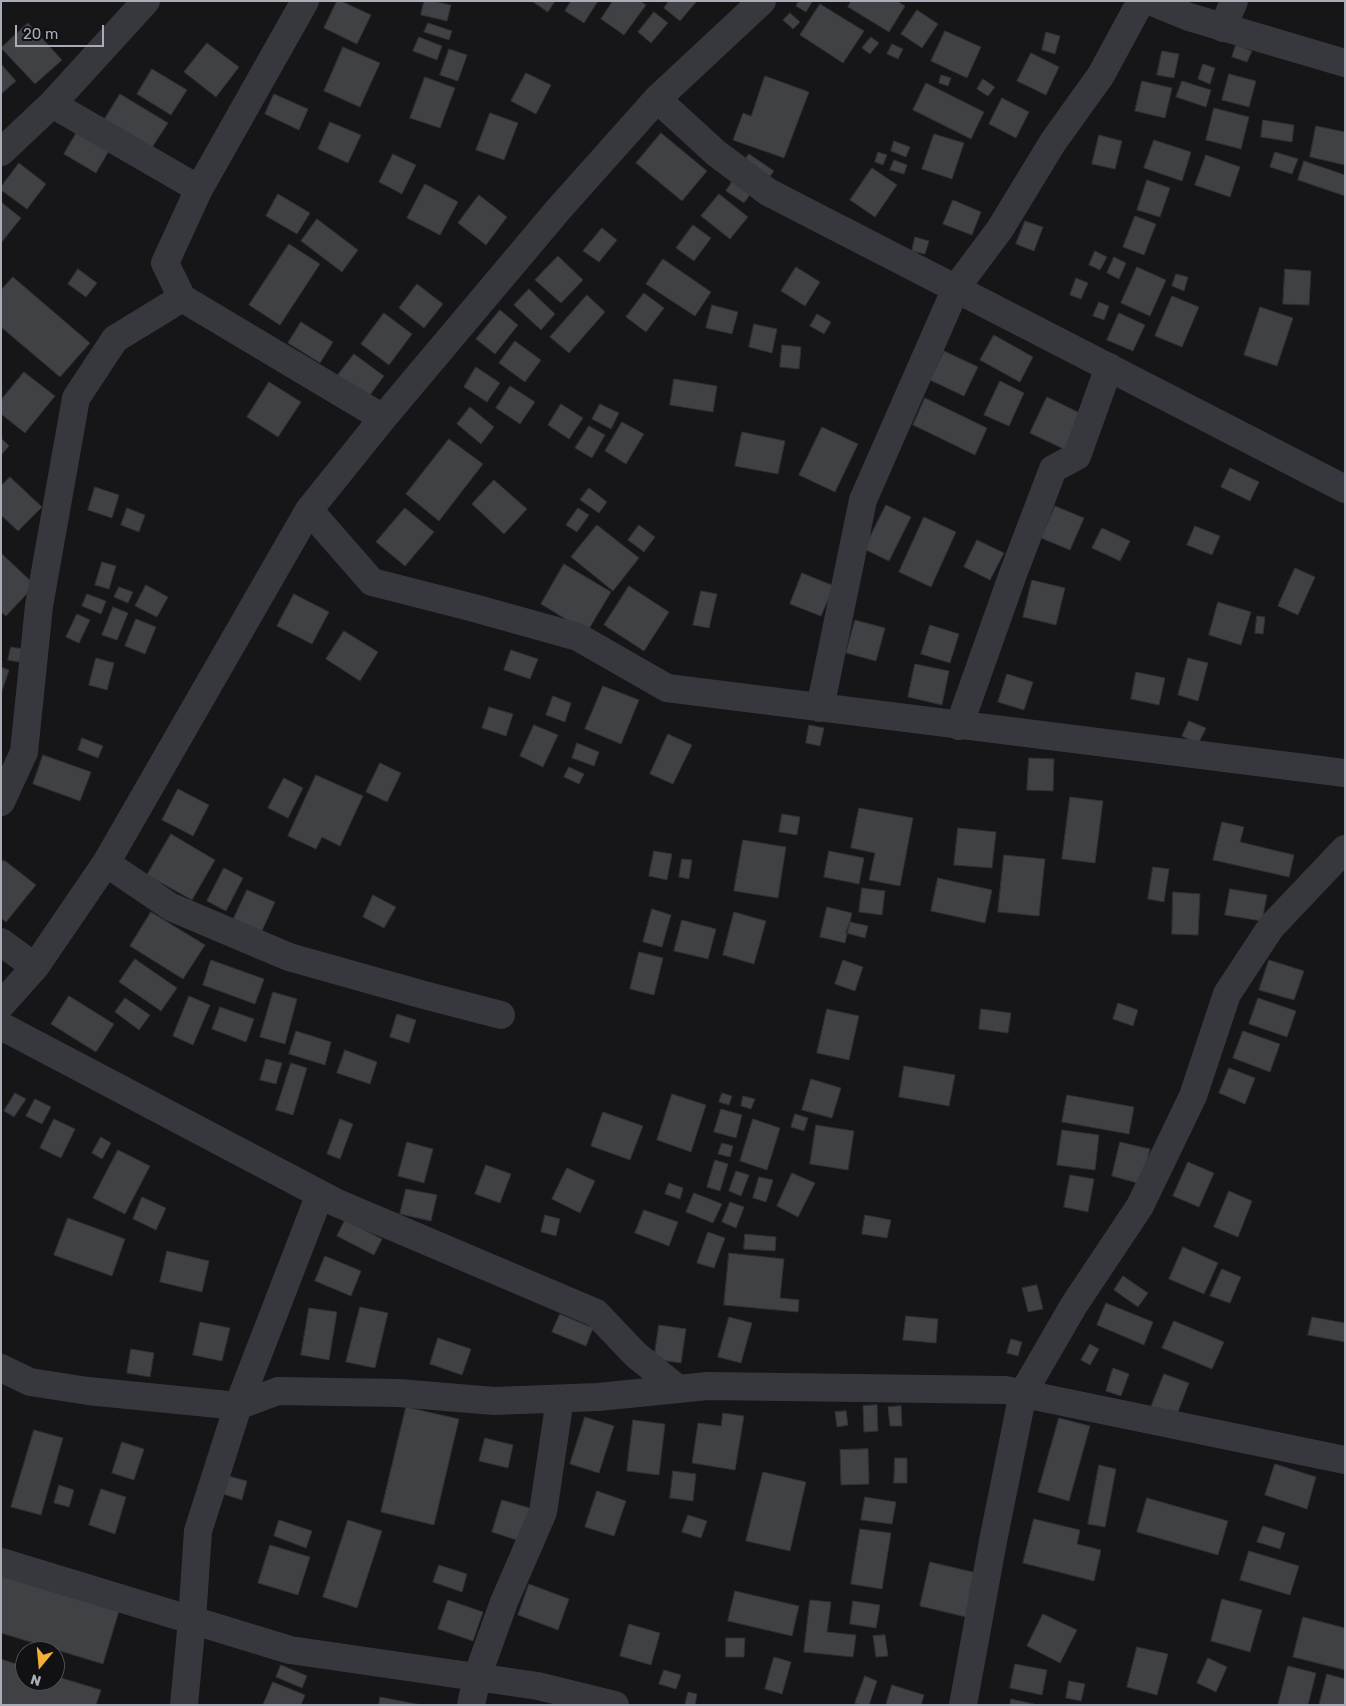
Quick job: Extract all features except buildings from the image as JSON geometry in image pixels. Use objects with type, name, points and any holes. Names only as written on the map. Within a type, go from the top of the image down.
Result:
[{"type":"street","points":[[1,152],[52,104],[146,1]]},
{"type":"street","points":[[305,1],[199,190],[165,263],[182,298],[382,418]]},
{"type":"street","points":[[1,1005],[35,967],[106,862],[309,510],[382,418],[552,218],[657,99],[762,1]]},
{"type":"street","points":[[820,708],[863,500],[956,288],[1000,229],[1053,142],[1101,75],[1141,1]]},
{"type":"street","points":[[1150,1],[1223,28],[1345,63]]},
{"type":"street","points":[[1223,28],[1234,1]]},
{"type":"street","points":[[657,99],[716,153],[768,192],[1345,488]]},
{"type":"street","points":[[52,104],[199,190]]},
{"type":"street","points":[[1,802],[24,752],[40,606],[76,398],[116,340],[182,298]]},
{"type":"street","points":[[959,726],[1053,469],[1077,456],[1110,367]]},
{"type":"street","points":[[309,510],[372,582],[578,637],[667,688],[1345,773]]},
{"type":"street","points":[[963,1705],[1023,1393],[1074,1305],[1140,1206],[1193,1096],[1227,994],[1271,927],[1345,849]]},
{"type":"street","points":[[106,862],[171,907],[289,957],[501,1015]]},
{"type":"street","points":[[1,942],[35,967]]},
{"type":"street","points":[[1,1026],[337,1203],[596,1313],[636,1356],[677,1388]]},
{"type":"street","points":[[184,1705],[198,1531],[238,1406],[320,1194]]},
{"type":"street","points":[[1,1368],[30,1382],[238,1406],[278,1391],[398,1393],[494,1401],[598,1397],[708,1386],[1005,1390],[1345,1460]]},
{"type":"street","points":[[471,1705],[477,1677],[504,1602],[543,1512],[560,1399]]},
{"type":"street","points":[[1,1562],[290,1650],[538,1686],[615,1705]]}]
